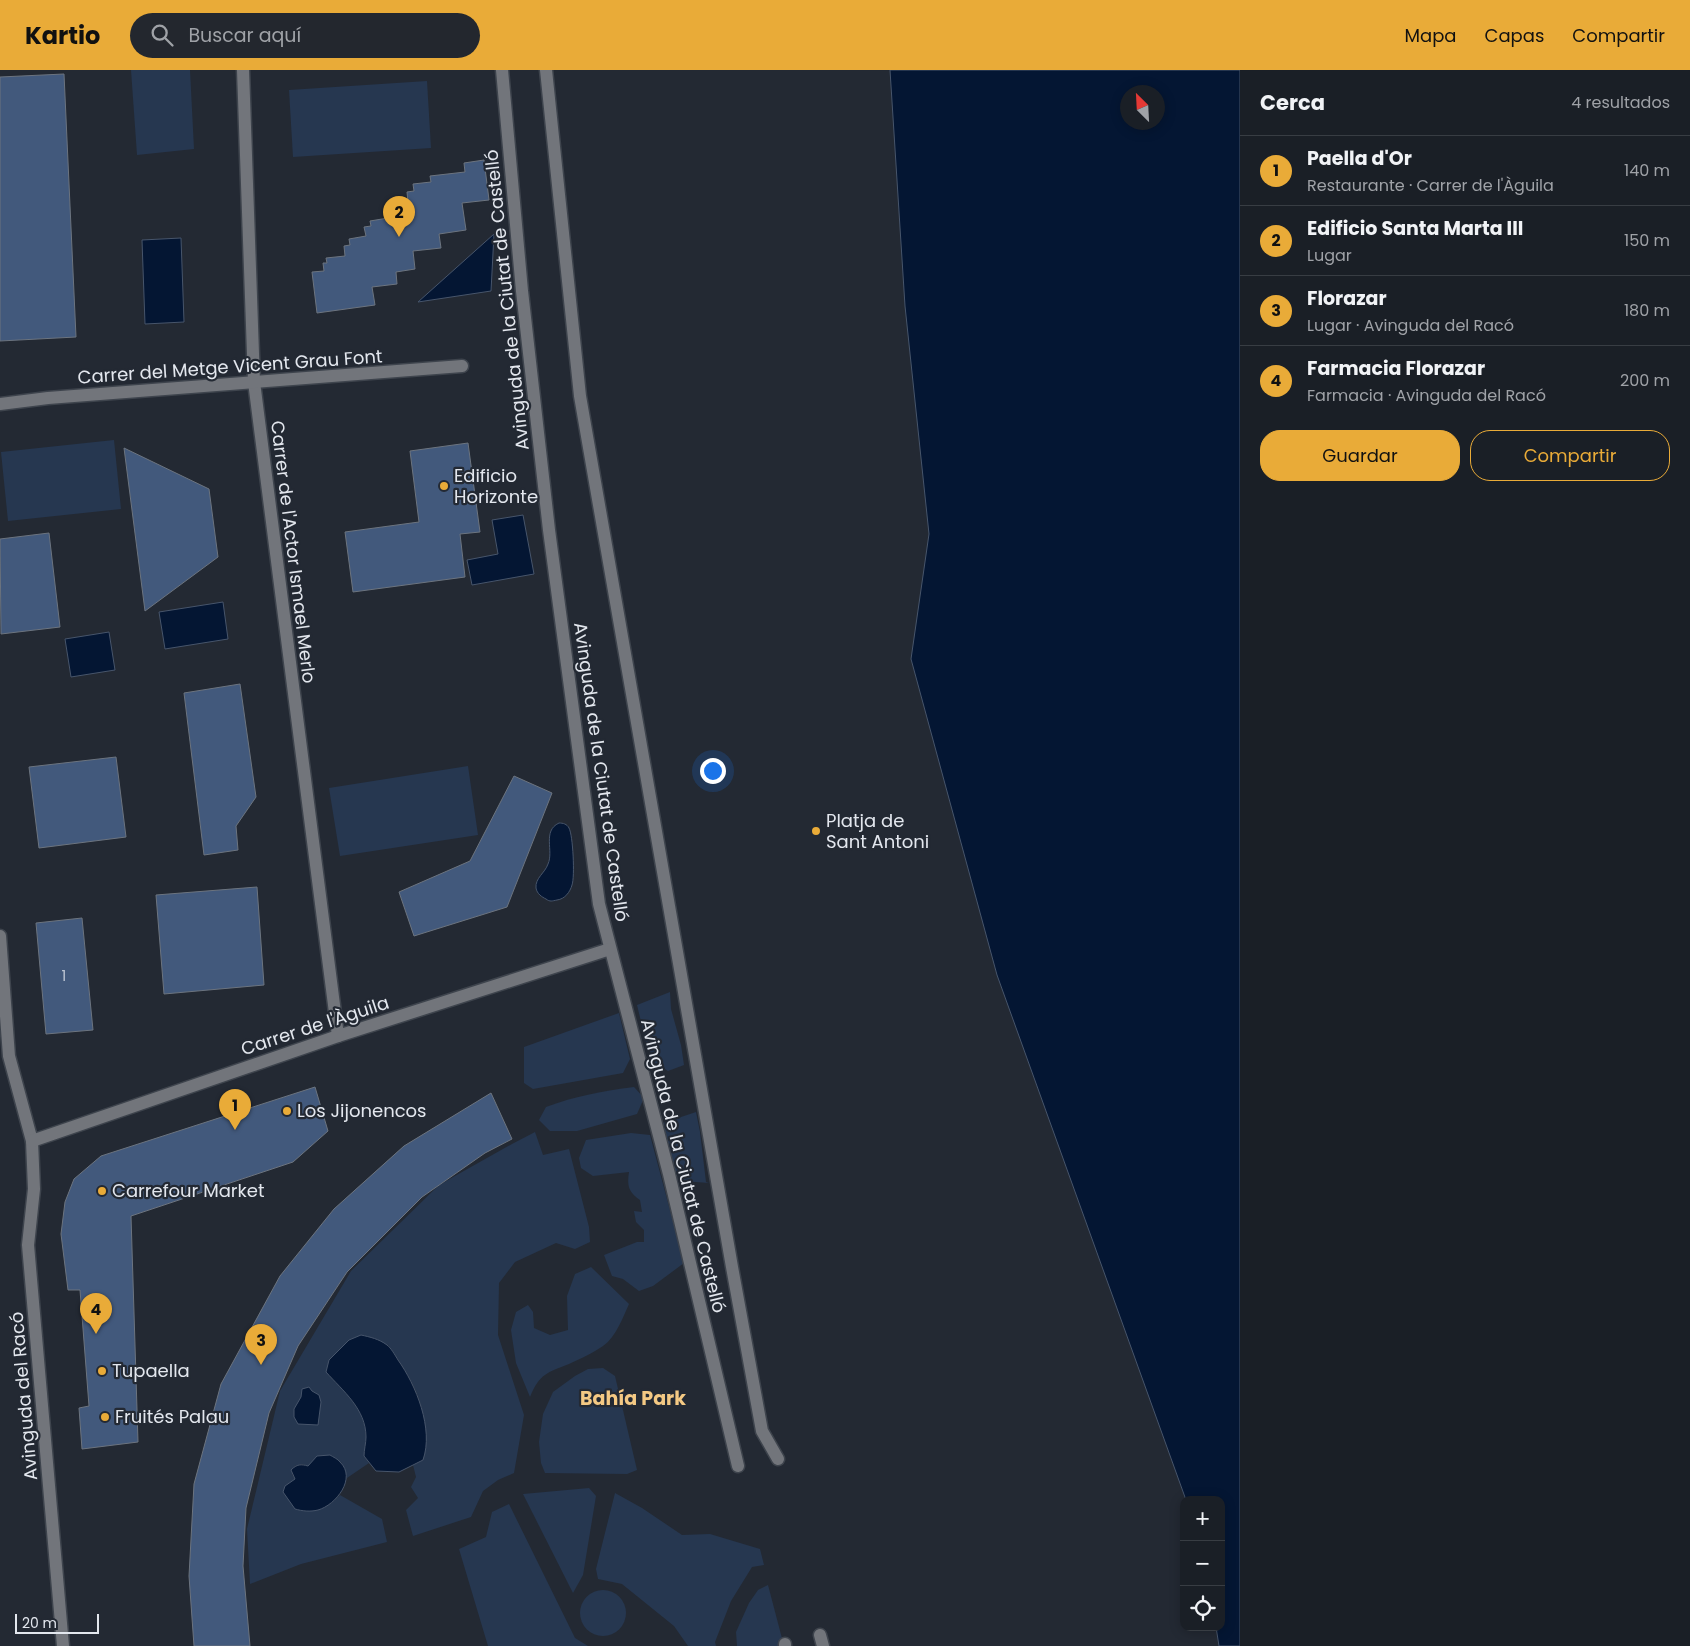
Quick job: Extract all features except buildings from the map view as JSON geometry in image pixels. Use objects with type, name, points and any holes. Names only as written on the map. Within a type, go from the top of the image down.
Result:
[{"type":"street","name":"Carrer de l'Actor Ismael Merlo","points":[[243,70],[254,382],[338,1036]]},
{"type":"street","name":"Avinguda de la Ciutat de Castelló","points":[[502,70],[522,291],[549,530],[599,904],[669,1174],[738,1466]]},
{"type":"street","name":"Avinguda de la Ciutat de Castelló","points":[[546,70],[580,396],[762,1431],[778,1459]]},
{"type":"street","name":"Carrer del Metge Vicent Grau Font","points":[[0,404],[462,366]]},
{"type":"street","name":"Avinguda del Racó","points":[[0,936],[9,1056],[32,1141],[34,1189],[28,1245],[63,1646]]},
{"type":"street","name":"Carrer de l'Àguila","points":[[32,1141],[338,1036],[610,949]]},
{"type":"street","points":[[0,1067],[9,1056]]},
{"type":"shaded area","points":[[131,70],[190,70],[194,149],[137,155]]},
{"type":"shaded area","points":[[890,70],[1240,70],[1240,1646],[1219,1646],[1217,1631],[1225,1631],[1225,1496],[1185,1496],[997,975],[911,659],[929,534],[905,306]]},
{"type":"shaded area","points":[[427,81],[431,148],[293,157],[289,90]]},
{"type":"shaded area","points":[[494,234],[491,291],[418,302]]},
{"type":"shaded area","points":[[181,238],[184,322],[145,324],[142,240]]},
{"type":"shaded area","points":[[114,440],[121,509],[8,521],[1,452]]},
{"type":"shaded area","points":[[523,515],[534,574],[472,585],[467,560],[498,554],[492,520]]},
{"type":"shaded area","points":[[223,602],[228,639],[165,649],[159,612]]},
{"type":"shaded area","points":[[109,632],[115,670],[71,677],[65,639]]},
{"type":"shaded area","points":[[468,766],[478,835],[340,856],[329,788]]},
{"type":"shaded area","points":[[559,823],[569,828],[572,839],[573,881],[565,897],[550,901],[539,894],[536,884],[547,867],[551,831]]},
{"type":"shaded area","points":[[670,992],[671,1009],[681,1045],[684,1065],[668,1071],[655,1063],[646,1042],[637,1005]]},
{"type":"shaded area","points":[[619,1013],[630,1059],[623,1073],[533,1089],[524,1083],[524,1047]]},
{"type":"shaded area","points":[[634,1087],[644,1098],[637,1114],[577,1131],[550,1131],[539,1120],[546,1107],[557,1103],[589,1094]]},
{"type":"shaded area","points":[[696,1112],[706,1182],[709,1183],[682,1181],[674,1168],[663,1123]]},
{"type":"shaded area","points":[[535,1132],[543,1155],[569,1149],[589,1227],[590,1242],[575,1249],[556,1243],[515,1262],[499,1283],[498,1335],[524,1415],[514,1473],[498,1480],[483,1491],[471,1517],[413,1536],[406,1510],[418,1498],[411,1487],[416,1477],[413,1465],[423,1460],[424,1429],[423,1414],[417,1393],[407,1373],[388,1345],[349,1340],[329,1360],[326,1372],[358,1409],[365,1427],[364,1456],[369,1463],[347,1478],[341,1462],[308,1466],[302,1464],[295,1466],[292,1474],[295,1479],[330,1504],[340,1495],[382,1519],[387,1542],[301,1564],[250,1584],[247,1529],[280,1391],[351,1271],[439,1185]]},
{"type":"shaded area","points":[[631,1133],[650,1135],[684,1263],[653,1286],[639,1291],[623,1279],[612,1276],[604,1255],[637,1242],[644,1242],[644,1230],[636,1222],[634,1211],[642,1212],[640,1200],[629,1188],[629,1172],[593,1176],[581,1168],[579,1158],[586,1140]]},
{"type":"shaded area","points":[[591,1267],[629,1304],[622,1321],[612,1337],[603,1346],[541,1378],[530,1397],[516,1363],[511,1330],[516,1312],[528,1305],[533,1312],[534,1328],[550,1335],[568,1330],[567,1296],[575,1274]]},
{"type":"shaded area","points":[[361,1335],[378,1340],[390,1348],[405,1370],[417,1394],[425,1421],[426,1448],[423,1460],[399,1472],[376,1471],[364,1456],[365,1427],[358,1409],[326,1372],[329,1360],[349,1340]]},
{"type":"shaded area","points":[[603,1368],[615,1376],[637,1470],[627,1474],[545,1473],[541,1463],[539,1442],[543,1414],[553,1392],[588,1369]]},
{"type":"shaded area","points":[[309,1387],[319,1395],[321,1402],[318,1425],[298,1424],[294,1417],[294,1409],[301,1397],[302,1389]]},
{"type":"shaded area","points":[[330,1455],[345,1468],[346,1476],[342,1490],[331,1503],[318,1510],[306,1511],[295,1509],[283,1492],[285,1486],[295,1479],[291,1470],[299,1465],[308,1466],[317,1456]]},
{"type":"shaded area","points":[[589,1488],[596,1496],[583,1575],[573,1593],[523,1494]]},
{"type":"shaded area","points":[[615,1493],[642,1508],[682,1535],[710,1534],[760,1549],[764,1565],[752,1567],[731,1601],[715,1642],[716,1646],[688,1646],[674,1626],[622,1584],[598,1579],[596,1569]]},
{"type":"shaded area","points":[[509,1504],[575,1638],[588,1646],[488,1646],[459,1549],[486,1537],[492,1512]]},
{"type":"shaded area","points":[[768,1585],[784,1646],[737,1646],[736,1632],[749,1603],[758,1590]]},
{"type":"shaded area","points":[[608,1590],[620,1596],[625,1604],[625,1622],[620,1630],[612,1635],[598,1636],[586,1630],[581,1622],[580,1608],[586,1596],[594,1591]]},
{"type":"place","name":"Edificio Santa Marta III","points":[[399,237]]},
{"type":"place","name":"Edificio Horizonte","points":[[444,486]]},
{"type":"place","name":"Platja de Sant Antoni","points":[[816,831]]},
{"type":"place","name":"Los Jijonencos","points":[[287,1111]]},
{"type":"place","name":"Paella d'Or","points":[[235,1130]]},
{"type":"place","name":"Carrefour Market","points":[[102,1191]]},
{"type":"place","name":"Farmacia Florazar","points":[[96,1334]]},
{"type":"place","name":"Florazar","points":[[261,1365]]},
{"type":"place","name":"Tupaella","points":[[102,1371]]},
{"type":"place","name":"Fruités Palau","points":[[105,1417]]},
{"type":"district","name":"Bahía Park","points":[[633,1398]]}]
